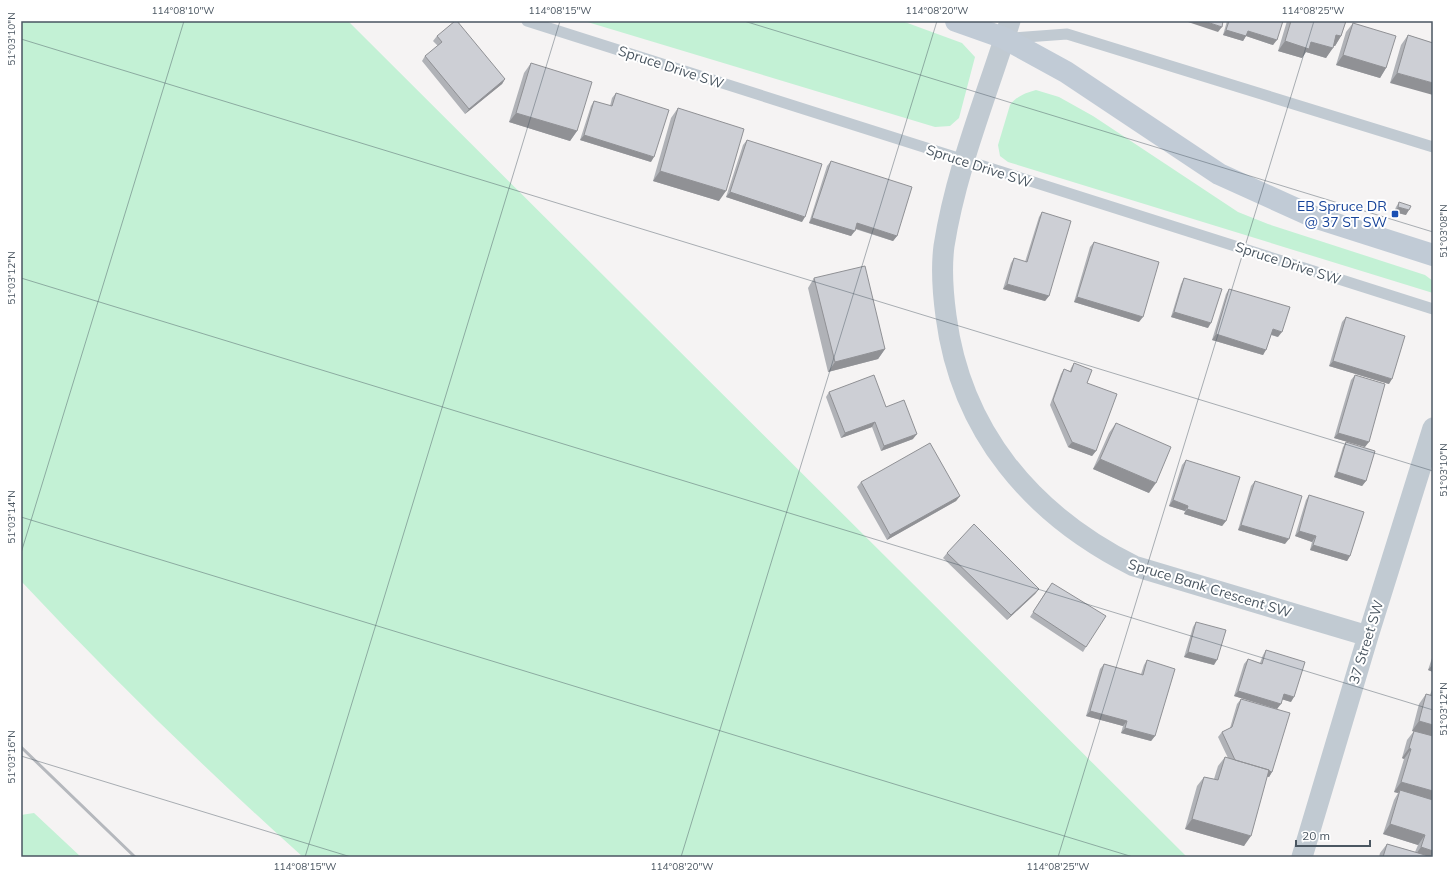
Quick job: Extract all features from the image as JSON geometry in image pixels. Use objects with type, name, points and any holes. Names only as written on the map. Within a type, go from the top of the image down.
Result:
[{"type":"street","points":[[956,21],[1007,30],[1066,72],[1219,174],[1314,217],[1433,255]]},
{"type":"street","name":"Spruce Bank Crescent SW","points":[[1007,30],[964,161],[944,247],[943,281],[947,328],[962,385],[975,414],[1009,468],[1053,515],[1105,552],[1134,566],[1368,636]]},
{"type":"street","name":"37 Street SW","points":[[1302,857],[1368,636],[1433,428]]},
{"type":"lane","name":"Spruce Drive SW","points":[[527,21],[1433,309]]},
{"type":"lane","points":[[1007,30],[1067,34],[1433,147]]},
{"type":"green space","points":[[21,21],[348,21],[1187,857],[303,857],[159,722],[21,581]]},
{"type":"green space","points":[[584,21],[902,21],[962,43],[975,57],[959,118],[950,126],[935,127]]},
{"type":"green space","points":[[1036,90],[1059,97],[1093,116],[1238,212],[1268,224],[1425,275],[1433,281],[1433,293],[1008,162],[1000,156],[998,145],[1010,105],[1015,99],[1028,92]]},
{"type":"green space","points":[[34,813],[81,857],[21,857],[21,815]]},
{"type":"building","points":[[457,21],[505,79],[469,109],[425,56],[442,42],[437,36]]},
{"type":"building","points":[[1204,21],[1223,21],[1222,27]]},
{"type":"building","points":[[1229,21],[1283,21],[1277,40],[1248,31],[1246,36],[1226,30]]},
{"type":"building","points":[[1291,21],[1346,21],[1341,36],[1336,35],[1333,48],[1311,42],[1309,49],[1285,41]]},
{"type":"building","points":[[1353,23],[1396,36],[1386,68],[1343,55]]},
{"type":"building","points":[[1408,35],[1433,43],[1433,83],[1397,73]]},
{"type":"building","points":[[531,63],[592,82],[577,131],[516,113]]},
{"type":"building","points":[[616,93],[669,110],[654,157],[584,135],[594,101],[612,106]]},
{"type":"building","points":[[678,108],[744,129],[726,191],[660,171]]},
{"type":"building","points":[[747,140],[822,164],[805,217],[730,192]]},
{"type":"building","points":[[831,161],[912,187],[897,236],[857,223],[855,231],[812,218]]},
{"type":"building","points":[[1399,202],[1411,206],[1409,210],[1398,207]]},
{"type":"building","points":[[1042,212],[1071,221],[1049,296],[1007,284],[1014,258],[1027,262]]},
{"type":"building","points":[[1094,242],[1159,262],[1143,317],[1077,297]]},
{"type":"building","points":[[865,266],[885,349],[835,362],[814,278]]},
{"type":"building","points":[[1184,278],[1222,289],[1211,323],[1174,312]]},
{"type":"building","points":[[1229,289],[1290,307],[1282,332],[1273,329],[1266,350],[1216,334]]},
{"type":"building","points":[[1346,317],[1405,336],[1392,379],[1333,361]]},
{"type":"building","points":[[1074,363],[1092,370],[1087,383],[1117,394],[1096,451],[1072,442],[1053,400],[1064,369],[1071,372]]},
{"type":"building","points":[[874,375],[886,407],[904,400],[917,434],[884,446],[875,422],[845,433],[829,392]]},
{"type":"building","points":[[1355,375],[1385,384],[1369,442],[1338,433]]},
{"type":"building","points":[[1116,423],[1171,447],[1156,483],[1100,459]]},
{"type":"building","points":[[1346,442],[1375,451],[1366,481],[1337,472]]},
{"type":"building","points":[[930,443],[960,496],[890,535],[861,482]]},
{"type":"building","points":[[1186,460],[1240,477],[1226,521],[1187,509],[1188,506],[1173,500]]},
{"type":"building","points":[[1255,481],[1302,496],[1289,539],[1241,525]]},
{"type":"building","points":[[1309,495],[1364,512],[1350,556],[1313,545],[1316,536],[1299,531]]},
{"type":"building","points":[[974,524],[1039,589],[1011,615],[947,553]]},
{"type":"building","points":[[1052,583],[1106,616],[1086,647],[1033,612]]},
{"type":"building","points":[[1196,622],[1226,630],[1217,660],[1188,652]]},
{"type":"building","points":[[1266,650],[1305,662],[1294,697],[1284,694],[1281,704],[1238,691],[1248,659],[1262,664]]},
{"type":"building","points":[[1147,660],[1175,669],[1155,736],[1125,728],[1127,721],[1090,711],[1104,664],[1143,675]]},
{"type":"building","points":[[1426,694],[1433,696],[1433,725],[1419,721]]},
{"type":"building","points":[[1241,699],[1290,713],[1272,772],[1235,760],[1222,732],[1232,727]]},
{"type":"building","points":[[1414,731],[1433,736],[1433,791],[1401,782],[1411,749],[1409,748]]},
{"type":"building","points":[[1225,757],[1269,770],[1251,836],[1192,819],[1204,777],[1218,780]]},
{"type":"building","points":[[1400,790],[1433,800],[1433,851],[1421,847],[1425,835],[1390,824]]},
{"type":"building","points":[[1387,844],[1432,857],[1383,857]]},
{"type":"railway","points":[[21,747],[135,857]]},
{"type":"place","name":"EB Spruce DR @ 37 ST SW","points":[[1395,214]]}]
